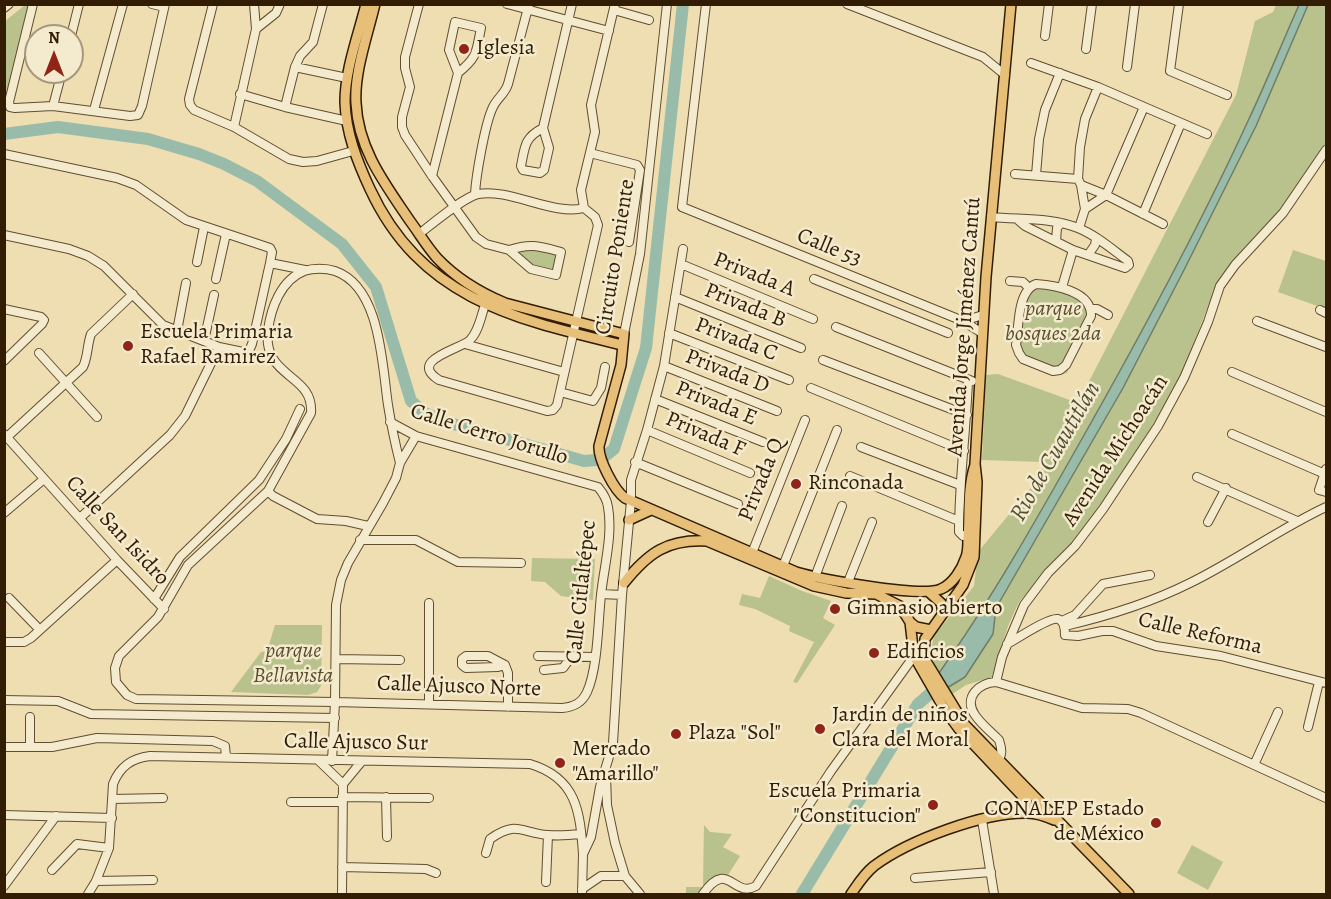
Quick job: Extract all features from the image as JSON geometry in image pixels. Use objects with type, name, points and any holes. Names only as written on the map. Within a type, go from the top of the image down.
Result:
[{"type":"main road","points":[[366,4],[352,80],[360,133],[378,174],[436,258],[459,277],[492,297],[622,345]]},
{"type":"main road","points":[[375,4],[345,102],[353,151],[384,218],[428,268],[454,288],[485,305],[574,327],[624,334]]},
{"type":"main road","name":"Avenida Jorge Jiménez Cantú","points":[[932,678],[924,651],[925,639],[963,585],[974,557],[977,482],[975,465],[983,315],[1011,4]]},
{"type":"main road","points":[[365,179],[378,174]]},
{"type":"main road","points":[[428,268],[436,258]]},
{"type":"main road","name":"Circuito Poniente","points":[[624,334],[621,365],[599,454],[617,491],[631,501]]},
{"type":"main road","points":[[631,501],[783,566],[815,577],[930,593],[949,585],[967,556],[970,478],[975,465]]},
{"type":"main road","points":[[629,520],[651,510]]},
{"type":"main road","points":[[624,583],[639,564],[653,553],[671,544],[689,540],[707,541],[814,586],[846,593],[876,594],[900,606],[916,627],[931,630]]},
{"type":"main road","points":[[900,606],[901,600],[908,591]]},
{"type":"main road","points":[[930,593],[941,603],[943,613]]},
{"type":"main road","points":[[910,622],[914,656],[932,678],[959,729],[1129,894]]},
{"type":"main road","points":[[995,763],[1027,801],[1027,805],[1015,813]]},
{"type":"main road","points":[[851,894],[869,870],[903,848],[934,835],[982,820],[1015,813],[1039,814],[1056,821]]},
{"type":"street","points":[[4,8],[9,4]]},
{"type":"street","points":[[33,4],[9,102],[10,107],[53,106],[138,115],[142,106],[164,6],[152,4]]},
{"type":"street","points":[[74,24],[79,4]]},
{"type":"street","points":[[94,110],[123,4]]},
{"type":"street","points":[[213,4],[189,99],[194,110],[234,127],[289,159],[303,162],[317,161],[353,151]]},
{"type":"street","points":[[234,127],[256,29],[254,4]]},
{"type":"street","points":[[256,29],[276,13],[280,4]]},
{"type":"street","points":[[285,107],[295,67],[300,56],[313,42],[323,4]]},
{"type":"street","points":[[419,4],[405,57],[405,68],[410,87],[402,117],[405,135],[476,237],[486,244],[509,250],[531,269],[556,275],[561,252],[534,245],[509,250]]},
{"type":"street","points":[[507,4],[529,7],[609,31]]},
{"type":"street","points":[[543,128],[532,133],[526,141],[521,166],[524,170],[540,173],[544,170],[549,148],[543,128],[572,4]]},
{"type":"street","name":"Circuito Poniente","points":[[624,334],[640,254],[666,4]]},
{"type":"street","name":"Calle 53","points":[[706,4],[682,207],[891,294],[963,321],[982,333]]},
{"type":"street","points":[[847,4],[983,57],[1005,75]]},
{"type":"street","points":[[1045,36],[1049,4]]},
{"type":"street","points":[[1086,49],[1092,4]]},
{"type":"street","points":[[1128,67],[1135,4]]},
{"type":"street","points":[[1179,4],[1170,71],[1227,95]]},
{"type":"street","points":[[475,195],[492,109],[505,93],[529,7]]},
{"type":"street","points":[[485,305],[478,327],[471,339],[435,357],[430,369],[433,377],[547,411],[553,410],[557,405],[598,225],[595,217],[584,208],[580,190],[595,132],[591,105],[614,8],[649,20]]},
{"type":"street","points":[[432,176],[458,73],[475,56],[481,28],[455,22],[449,50],[458,73]]},
{"type":"street","points":[[1031,63],[1098,87],[1207,134]]},
{"type":"street","points":[[295,67],[352,80]]},
{"type":"street","points":[[1036,176],[1039,139],[1045,110],[1060,73]]},
{"type":"street","points":[[53,106],[59,84]]},
{"type":"street","points":[[1079,228],[1085,209],[1080,182],[1080,147],[1085,119],[1098,87]]},
{"type":"street","points":[[240,94],[347,121]]},
{"type":"street","points":[[1085,209],[1106,195],[1144,107]]},
{"type":"street","points":[[1143,214],[1181,123]]},
{"type":"street","name":"Avenida Michoacán","points":[[996,682],[1007,644],[1024,605],[1048,573],[1075,546],[1103,509],[1158,426],[1188,369],[1220,286],[1234,265],[1283,213],[1326,150]]},
{"type":"street","points":[[590,153],[637,165],[640,170],[629,242]]},
{"type":"street","points":[[4,154],[117,178],[136,185],[186,220],[270,248],[272,252],[270,263],[249,351],[219,347],[163,325],[104,266],[88,256],[69,249],[4,235]]},
{"type":"street","points":[[1015,174],[1080,182],[1163,224]]},
{"type":"street","points":[[419,234],[475,195],[491,194],[571,210],[584,208]]},
{"type":"street","points":[[991,217],[1018,220],[1026,218],[1079,228],[1128,261],[1129,266],[1125,268],[1073,250],[1024,226],[1018,220]]},
{"type":"street","points":[[1056,241],[1055,234],[1061,223]]},
{"type":"street","points":[[196,262],[204,227]]},
{"type":"street","points":[[216,279],[226,234]]},
{"type":"street","points":[[1088,255],[1096,239]]},
{"type":"street","points":[[582,892],[583,854],[591,837],[600,787],[613,743],[631,480],[664,366],[683,249]]},
{"type":"street","points":[[1062,287],[1073,250]]},
{"type":"street","points":[[270,263],[305,270]]},
{"type":"street","name":"Privada A","points":[[681,264],[813,319]]},
{"type":"street","name":"Calle Cerro Jorullo","points":[[305,270],[329,269],[339,272],[360,290],[371,309],[390,422],[416,435],[598,487]]},
{"type":"street","name":"Calle Ajusco Norte","points":[[305,270],[291,278],[283,287],[268,327],[267,342],[270,355],[277,366],[308,392],[312,401],[311,413],[268,491],[188,565],[182,572],[164,609],[119,656],[115,668],[116,682],[127,695],[136,699],[562,708],[572,707],[581,702]]},
{"type":"street","points":[[814,279],[948,333]]},
{"type":"street","points":[[1010,281],[1023,282],[1028,287]]},
{"type":"street","points":[[177,331],[186,283]]},
{"type":"street","points":[[1035,284],[1062,287],[1079,296],[1089,304],[1091,309],[1091,316],[1066,365],[1060,370],[1053,371],[1023,359],[1019,353],[1016,345],[1023,294],[1028,287],[1035,284]]},
{"type":"street","points":[[6,436],[83,367],[91,334],[133,294]]},
{"type":"street","points":[[886,308],[891,294]]},
{"type":"street","points":[[204,341],[214,295]]},
{"type":"street","name":"Privada B","points":[[675,297],[801,348]]},
{"type":"street","points":[[4,309],[40,317],[44,320],[4,361]]},
{"type":"street","points":[[1091,309],[1097,309],[1108,315]]},
{"type":"street","points":[[963,321],[983,315]]},
{"type":"street","points":[[1257,321],[1326,347]]},
{"type":"street","points":[[836,327],[968,381],[979,381]]},
{"type":"street","name":"Privada C","points":[[669,333],[789,380]]},
{"type":"street","points":[[465,344],[564,372]]},
{"type":"street","points":[[80,518],[170,435],[185,416],[219,347]]},
{"type":"street","points":[[39,353],[97,417]]},
{"type":"street","points":[[823,360],[967,415]]},
{"type":"street","name":"Privada D","points":[[664,366],[777,411]]},
{"type":"street","points":[[560,392],[593,401],[601,388],[605,367]]},
{"type":"street","points":[[1232,372],[1326,412]]},
{"type":"street","points":[[968,381],[959,521],[959,532],[963,536],[968,536]]},
{"type":"street","points":[[812,388],[964,451]]},
{"type":"street","name":"Privada E","points":[[655,399],[763,442]]},
{"type":"street","points":[[154,599],[180,557],[259,480],[286,439],[300,409]]},
{"type":"street","name":"Privada Q","points":[[752,553],[805,420]]},
{"type":"street","points":[[390,422],[400,463]]},
{"type":"street","name":"Privada F","points":[[647,430],[750,473]]},
{"type":"street","points":[[783,566],[837,430]]},
{"type":"street","points":[[1232,434],[1326,472],[1319,490],[1326,492]]},
{"type":"street","points":[[332,761],[336,605],[341,580],[360,540],[396,478],[400,463],[416,435]]},
{"type":"street","name":"Calle San Isidro","points":[[6,436],[164,609]]},
{"type":"street","points":[[861,447],[960,485]]},
{"type":"street","points":[[635,462],[738,504]]},
{"type":"street","points":[[850,476],[959,521]]},
{"type":"street","points":[[1197,477],[1298,521]]},
{"type":"street","points":[[4,513],[44,479]]},
{"type":"street","name":"Calle Citlaltépec","points":[[581,702],[590,684],[595,657],[609,530],[609,508],[605,496],[598,487]]},
{"type":"street","points":[[1208,522],[1226,488]]},
{"type":"street","points":[[268,491],[273,496],[317,519],[356,522],[368,526]]},
{"type":"street","points":[[815,577],[842,506]]},
{"type":"street","points":[[1007,644],[1049,621],[1057,619],[1063,624],[1108,616],[1190,583],[1326,507]]},
{"type":"street","points":[[224,515],[232,524]]},
{"type":"street","points":[[848,582],[872,522]]},
{"type":"street","points":[[360,540],[417,540],[458,562],[521,563]]},
{"type":"street","points":[[4,642],[24,642],[117,560]]},
{"type":"street","points":[[1063,624],[1075,615],[1103,584],[1150,575]]},
{"type":"street","points":[[601,594],[622,595]]},
{"type":"street","points":[[9,598],[39,629]]},
{"type":"street","points":[[429,603],[429,704]]},
{"type":"street","name":"Calle Reforma","points":[[1063,624],[1065,636],[1102,631],[1113,632],[1156,646],[1221,656],[1323,682]]},
{"type":"street","points":[[506,665],[466,668],[462,665],[462,659],[466,656],[488,656],[506,665],[508,707]]},
{"type":"street","points":[[538,656],[595,657]]},
{"type":"street","points":[[544,670],[563,668],[572,656]]},
{"type":"street","points":[[703,894],[716,880],[729,881],[742,891],[750,891],[756,886],[837,762],[914,656]]},
{"type":"street","points":[[336,659],[400,660]]},
{"type":"street","points":[[995,763],[1002,755],[999,740],[975,715],[972,700],[973,693],[978,687],[996,682],[1082,708],[1128,709],[1141,712],[1326,798]]},
{"type":"street","points":[[1308,727],[1323,682]]},
{"type":"street","points":[[4,700],[58,701],[91,714],[334,718]]},
{"type":"street","points":[[1254,765],[1278,712]]},
{"type":"street","points":[[30,717],[30,747]]},
{"type":"street","points":[[4,747],[52,747],[97,738],[213,741],[225,746],[226,757]]},
{"type":"street","name":"Calle Ajusco Sur","points":[[88,894],[96,881],[109,848],[112,799],[116,777],[133,759],[150,756],[530,764],[553,773],[573,795],[578,809],[583,854]]},
{"type":"street","points":[[319,761],[343,784]]},
{"type":"street","points":[[342,894],[343,784],[362,761]]},
{"type":"street","points":[[606,769],[607,805],[615,843],[625,876],[640,894]]},
{"type":"street","points":[[386,797],[387,837]]},
{"type":"street","points":[[291,802],[386,797],[429,798]]},
{"type":"street","points":[[112,799],[163,798]]},
{"type":"street","points":[[4,815],[112,818]]},
{"type":"street","points":[[6,881],[56,816]]},
{"type":"street","points":[[982,820],[994,894]]},
{"type":"street","points":[[486,854],[490,838],[508,829],[520,828],[548,835],[581,834]]},
{"type":"street","points":[[546,882],[548,835]]},
{"type":"street","points":[[52,870],[77,844],[109,848]]},
{"type":"street","points":[[342,867],[426,869],[436,873]]},
{"type":"street","points":[[915,878],[991,872]]},
{"type":"street","points":[[582,892],[602,876],[625,876]]},
{"type":"street","points":[[583,877],[593,881]]},
{"type":"street","points":[[96,881],[153,880]]},
{"type":"green space","points":[[25,5],[30,5],[5,113],[4,22]]},
{"type":"green space","points":[[1276,5],[1326,5],[1326,143],[1281,210],[1218,281],[1180,378],[1144,440],[1103,502],[1073,543],[1019,602],[1008,626],[992,677],[966,685],[951,695],[933,660],[934,636],[974,586],[978,552],[1034,484],[1042,471],[1043,462],[982,460],[986,375],[998,374],[1078,403],[1236,95],[1255,21],[1273,12]]},
{"type":"green space","points":[[530,249],[559,255],[555,274],[530,268],[518,253]]},
{"type":"green space","points":[[1293,250],[1326,261],[1326,309],[1278,292]]},
{"type":"green space","name":"parque bosques 2da","points":[[1038,285],[1076,295],[1092,313],[1067,373],[1058,375],[1025,364],[1015,354],[1022,306],[1031,291]]},
{"type":"green space","points":[[532,558],[595,559],[593,600],[561,596],[545,582],[531,581]]},
{"type":"green space","points":[[769,576],[831,601],[823,618],[835,625],[797,683],[793,682],[814,642],[789,631],[790,626],[755,609],[739,605],[742,594],[760,598]]},
{"type":"green space","name":"parque Bellavista","points":[[275,625],[322,625],[321,686],[317,692],[308,695],[231,692],[261,652],[267,651]]},
{"type":"green space","points":[[704,825],[710,832],[732,834],[723,847],[740,856],[723,883],[709,894],[686,894],[686,887],[703,887]]},
{"type":"green space","points":[[1192,845],[1223,862],[1208,890],[1177,873]]},
{"type":"shaded area","points":[[1299,5],[1308,5],[1256,126],[1184,270],[1123,388],[996,608],[993,634],[965,677],[947,688],[939,673],[1012,560],[1145,325],[1229,162]]},
{"type":"waterway","points":[[605,456],[614,449],[646,348],[683,4]]},
{"type":"waterway","points":[[4,134],[58,127],[148,139],[199,154],[257,181],[342,244],[376,287],[411,401],[425,413],[446,422],[584,461],[597,460]]},
{"type":"waterway","name":"Rio de Cuautitlán","points":[[802,894],[918,704],[941,684]]},
{"type":"place","name":"Iglesia","points":[[464,49]]},
{"type":"place","name":"Escuela Primaria Rafael Ramirez","points":[[128,346]]},
{"type":"place","name":"Rinconada","points":[[796,484]]},
{"type":"place","name":"Gimnasio abierto","points":[[835,609]]},
{"type":"place","name":"Edificios","points":[[874,653]]},
{"type":"place","name":"Jardin de niños Clara del Moral","points":[[820,729]]},
{"type":"place","name":"Plaza \"Sol\"","points":[[676,734]]},
{"type":"place","name":"Mercado \"Amarillo\"","points":[[560,763]]},
{"type":"place","name":"Escuela Primaria \"Constitucion\"","points":[[933,805]]},
{"type":"place","name":"CONALEP Estado de México","points":[[1156,823]]}]
